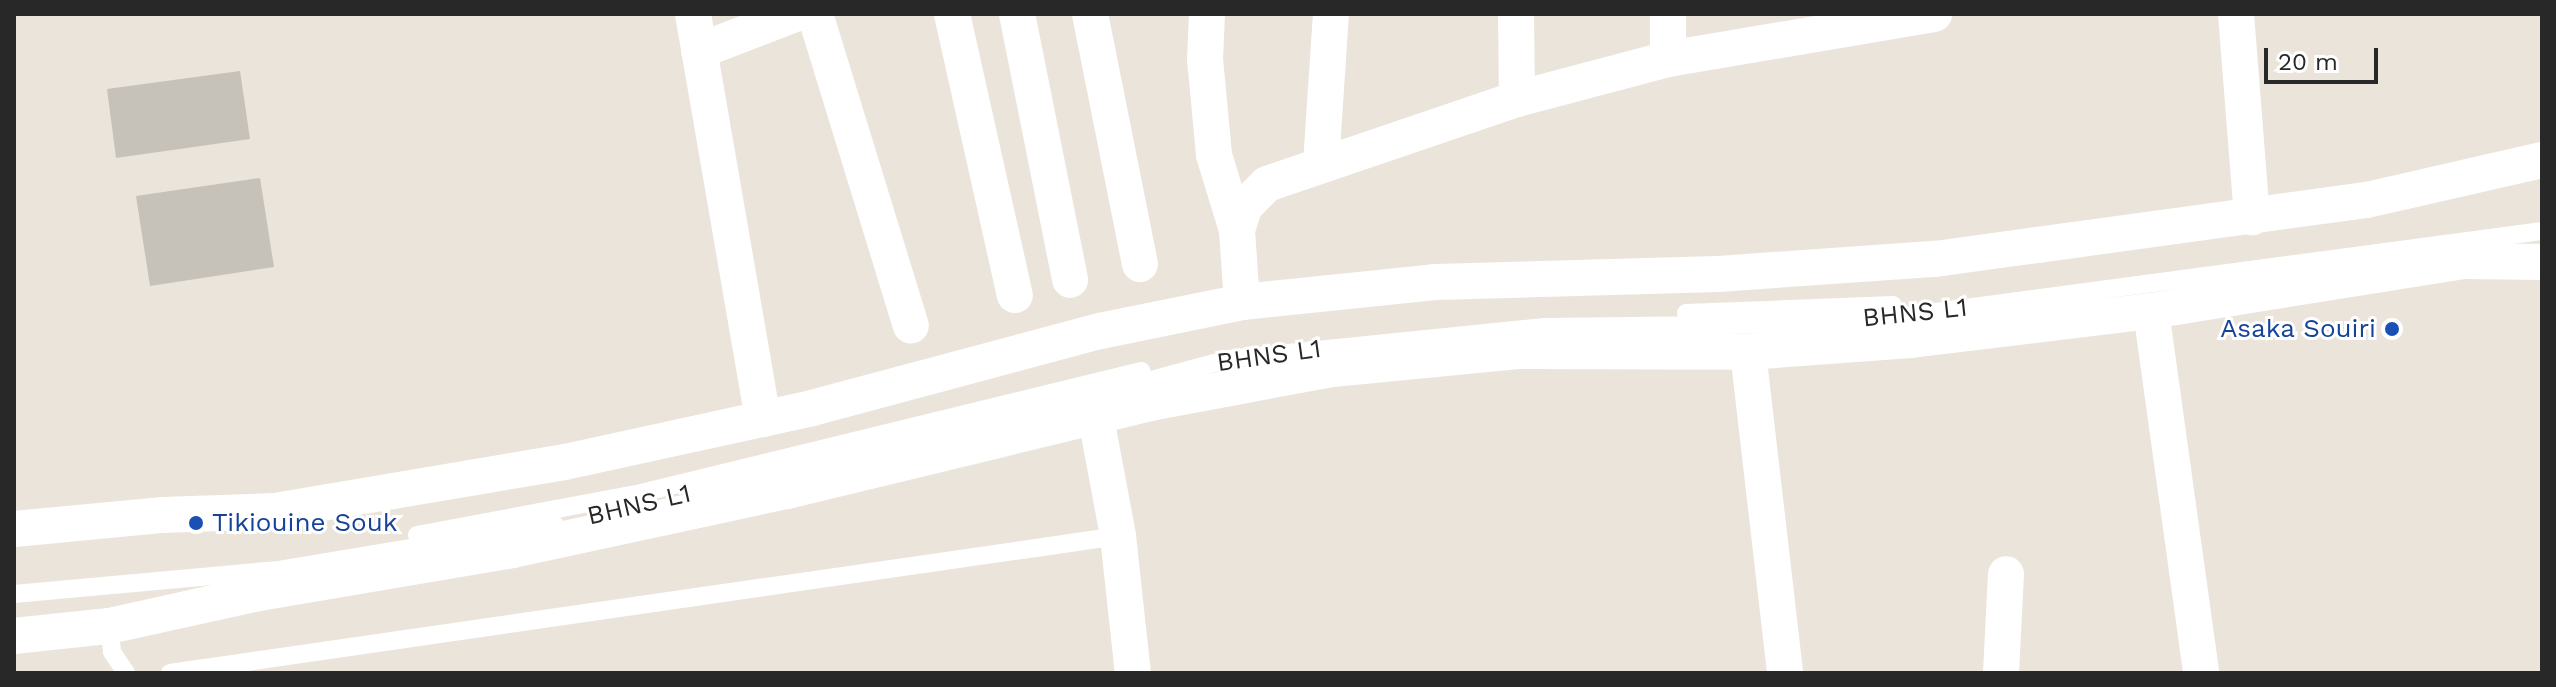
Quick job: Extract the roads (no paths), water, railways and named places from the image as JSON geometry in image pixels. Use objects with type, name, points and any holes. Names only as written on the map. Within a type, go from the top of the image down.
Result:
[{"type":"street","points":[[693,14],[763,419]]},
{"type":"street","points":[[699,51],[795,14]]},
{"type":"street","points":[[815,14],[911,326]]},
{"type":"street","points":[[952,14],[1015,295]]},
{"type":"street","points":[[1017,14],[1070,280]]},
{"type":"street","points":[[1090,14],[1140,264]]},
{"type":"street","points":[[1207,14],[1205,59],[1214,155],[1237,230],[1242,302]]},
{"type":"street","points":[[1321,164],[1331,14]]},
{"type":"street","points":[[1516,14],[1517,99]]},
{"type":"street","points":[[1668,14],[1668,59]]},
{"type":"street","points":[[1237,230],[1245,206],[1267,184],[1517,99],[1668,59],[1867,19],[1934,14]]},
{"type":"street","points":[[2236,14],[2252,217]]},
{"type":"street","points":[[14,529],[163,515],[275,511],[565,462],[763,419],[1100,331],[1242,302],[1435,282],[1718,274],[1904,262],[2381,197],[2542,160]]},
{"type":"street","points":[[14,636],[109,626],[259,593],[650,522],[1241,383],[1425,358],[1518,351],[1748,352],[1911,340],[2151,311],[2464,261],[2542,262]]},
{"type":"street","points":[[2151,311],[2201,673]]},
{"type":"street","points":[[1748,352],[1785,673]]},
{"type":"street","points":[[1096,418],[1118,536],[1133,673]]},
{"type":"street","points":[[2001,673],[2006,574]]},
{"type":"lane","name":"BHNS L1","points":[[14,584],[291,559],[641,493],[1033,395],[1268,343],[1534,319],[1921,304],[2542,221]]},
{"type":"lane","name":"BHNS L1","points":[[14,594],[279,570],[598,516],[1022,415],[1229,359],[1546,327],[1801,324],[1913,315],[2542,231]]},
{"type":"lane","points":[[170,673],[1118,536]]},
{"type":"lane","points":[[109,626],[112,652],[126,673]]},
{"type":"place","name":"Asaka Souiri","points":[[2392,329]]},
{"type":"place","name":"Tikiouine Souk","points":[[196,523]]}]
